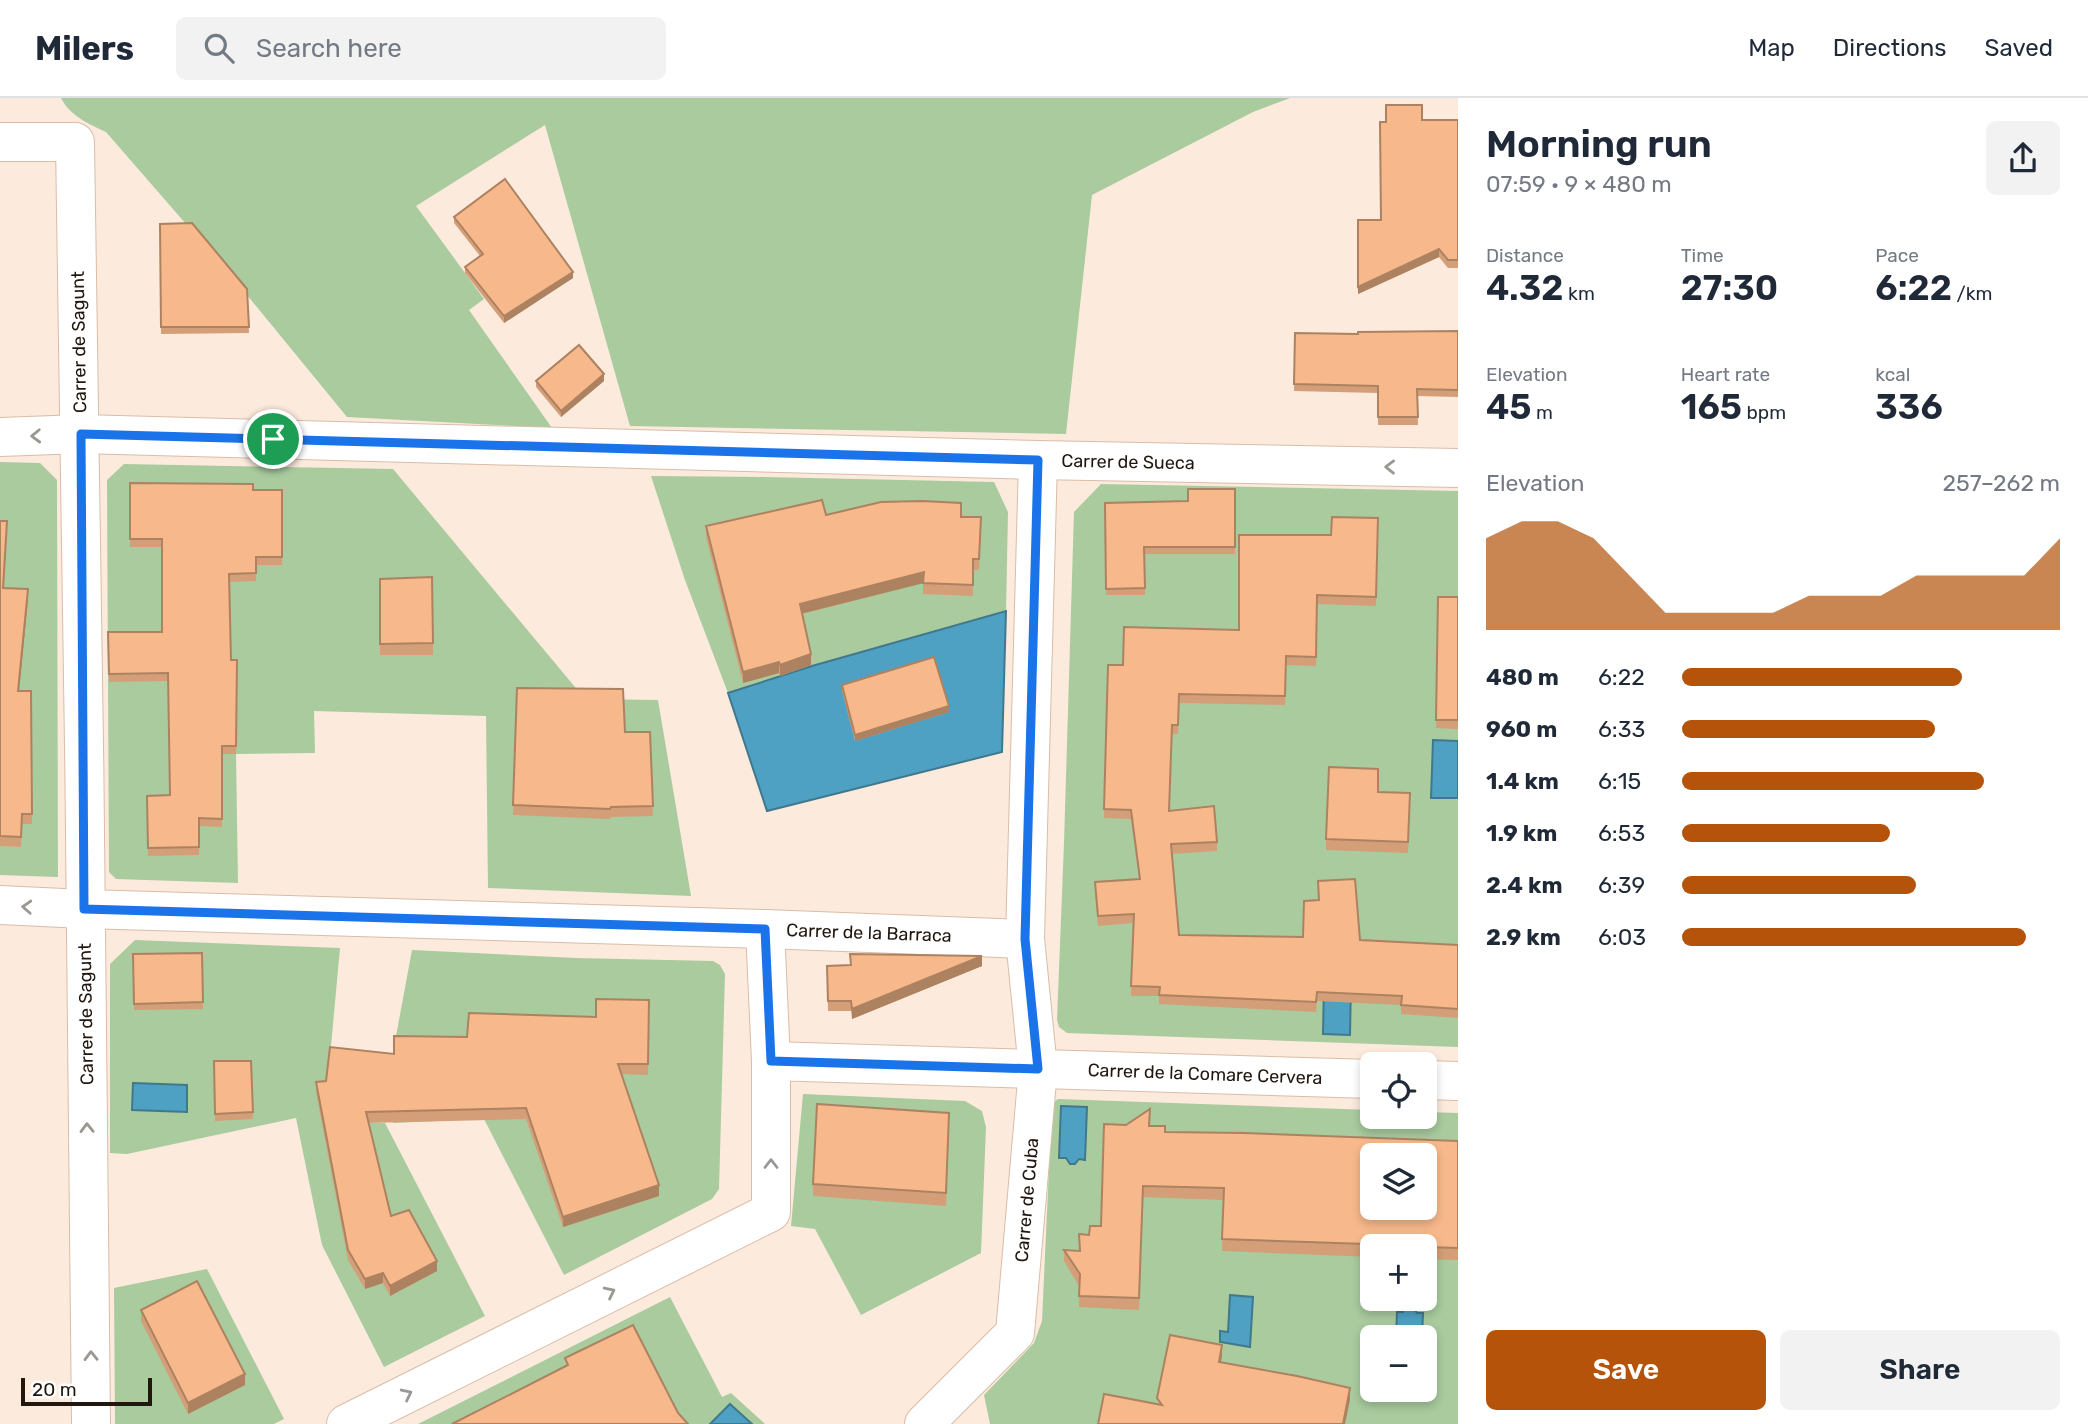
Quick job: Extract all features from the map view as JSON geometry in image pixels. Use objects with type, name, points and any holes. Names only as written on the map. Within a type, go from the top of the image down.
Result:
[{"type":"street","name":"Carrer de Sagunt","points":[[0,142],[75,142],[81,434],[84,909],[92,1424]]},
{"type":"street","name":"Carrer de Sueca","points":[[0,437],[81,434],[1038,460],[1458,468]]},
{"type":"street","name":"Carrer de Cuba","points":[[924,1424],[1016,1333],[1038,1069],[1025,939],[1038,460]]},
{"type":"street","name":"Carrer de la Barraca","points":[[0,905],[1025,939]]},
{"type":"street","points":[[346,1424],[771,1212],[771,1061],[765,929]]},
{"type":"street","name":"Carrer de la Comare Cervera","points":[[771,1061],[1360,1079]]},
{"type":"street","points":[[1437,1080],[1458,1081]]},
{"type":"green space","points":[[61,98],[1290,98],[1253,112],[1092,195],[1066,434],[630,426],[545,125],[416,206],[484,299],[469,310],[552,428],[347,417],[233,278],[106,132],[75,115]]},
{"type":"green space","points":[[0,462],[40,463],[57,480],[58,877],[0,875]]},
{"type":"green space","points":[[124,464],[393,469],[585,699],[658,700],[691,896],[488,888],[486,716],[314,711],[315,753],[236,754],[238,883],[116,879],[109,872],[107,480]]},
{"type":"green space","points":[[651,476],[994,482],[1008,512],[1006,611],[811,666],[728,693],[685,580]]},
{"type":"green space","points":[[1101,484],[1458,491],[1458,1047],[1067,1033],[1059,1027],[1057,1020],[1074,512]]},
{"type":"green space","points":[[135,940],[340,948],[330,1057],[354,1123],[385,1123],[485,1316],[384,1367],[322,1245],[296,1118],[127,1154],[110,1153],[110,964]]},
{"type":"green space","points":[[412,950],[713,961],[720,965],[725,974],[719,1189],[712,1199],[564,1275],[484,1119],[393,1123],[394,1047]]},
{"type":"green space","points":[[803,1094],[965,1101],[982,1111],[986,1127],[981,1253],[861,1315],[815,1229],[791,1226]]},
{"type":"green space","points":[[1058,1099],[1360,1110],[1360,1129],[1437,1129],[1437,1112],[1458,1113],[1458,1424],[990,1424],[984,1395],[1034,1343],[1042,1321],[1052,1104]]},
{"type":"green space","points":[[207,1269],[284,1419],[274,1424],[115,1424],[114,1288]]},
{"type":"green space","points":[[670,1297],[722,1397],[731,1393],[765,1424],[418,1424]]},
{"type":"water","points":[[1006,611],[1002,752],[767,811],[728,693],[812,666]]},
{"type":"water","points":[[1433,740],[1458,741],[1458,798],[1431,798]]},
{"type":"water","points":[[1324,982],[1351,983],[1350,1035],[1323,1034]]},
{"type":"water","points":[[133,1083],[187,1085],[187,1112],[132,1110]]},
{"type":"water","points":[[1061,1106],[1087,1107],[1085,1160],[1079,1159],[1075,1164],[1070,1164],[1066,1158],[1059,1158]]},
{"type":"water","points":[[1230,1295],[1253,1297],[1250,1347],[1220,1342],[1220,1331],[1228,1332]]},
{"type":"water","points":[[1397,1312],[1423,1313],[1422,1325],[1396,1325]]},
{"type":"water","points":[[730,1404],[752,1424],[710,1424]]},
{"type":"building","points":[[1386,105],[1422,105],[1422,120],[1458,120],[1458,260],[1448,260],[1439,249],[1358,287],[1358,220],[1381,220],[1380,122],[1386,122]]},
{"type":"building","points":[[505,179],[573,272],[504,316],[465,267],[483,254],[454,217]]},
{"type":"building","points":[[192,223],[247,289],[249,327],[161,327],[160,224]]},
{"type":"building","points":[[1458,331],[1458,390],[1417,389],[1418,417],[1378,417],[1378,386],[1294,384],[1295,333]]},
{"type":"building","points":[[579,345],[604,374],[561,411],[536,381]]},
{"type":"building","points":[[130,483],[253,484],[253,490],[282,490],[282,557],[256,557],[256,573],[229,574],[231,660],[237,660],[236,746],[222,746],[222,819],[199,818],[199,847],[148,848],[147,796],[170,795],[168,673],[109,674],[108,632],[162,632],[162,539],[130,539]]},
{"type":"building","points":[[1188,489],[1235,489],[1235,547],[1144,547],[1145,588],[1106,589],[1105,503],[1188,501]]},
{"type":"building","points":[[822,500],[826,515],[881,502],[961,503],[961,517],[981,517],[979,559],[973,559],[973,585],[923,583],[924,572],[800,604],[811,654],[780,665],[779,662],[743,672],[706,526]]},
{"type":"building","points":[[1332,517],[1378,518],[1376,597],[1317,595],[1316,657],[1286,656],[1285,696],[1179,694],[1178,725],[1172,725],[1169,811],[1214,806],[1217,842],[1171,844],[1179,935],[1303,937],[1304,901],[1319,900],[1318,881],[1355,879],[1360,940],[1458,945],[1458,1009],[1401,1005],[1402,996],[1317,992],[1316,1002],[1159,995],[1160,987],[1131,986],[1134,914],[1098,916],[1095,882],[1140,879],[1131,810],[1104,809],[1108,665],[1123,665],[1124,627],[1239,630],[1239,535],[1331,535]]},
{"type":"building","points":[[0,521],[7,521],[3,588],[28,589],[18,691],[31,691],[32,814],[22,814],[21,837],[0,836]]},
{"type":"building","points":[[432,577],[433,643],[380,644],[380,579]]},
{"type":"building","points":[[1438,597],[1458,597],[1458,720],[1436,720]]},
{"type":"building","points":[[934,657],[949,706],[855,735],[842,685]]},
{"type":"building","points":[[517,688],[623,689],[625,732],[650,732],[653,806],[610,809],[513,805]]},
{"type":"building","points":[[1329,767],[1378,769],[1378,792],[1410,793],[1408,842],[1326,839]]},
{"type":"building","points":[[202,953],[203,1002],[134,1004],[133,954]]},
{"type":"building","points":[[850,954],[982,956],[852,1009],[851,1001],[828,1001],[827,966],[851,965]]},
{"type":"building","points":[[596,999],[649,1000],[648,1064],[618,1064],[659,1185],[563,1217],[526,1108],[366,1112],[391,1216],[409,1210],[437,1261],[390,1286],[383,1273],[365,1279],[348,1250],[316,1082],[326,1081],[330,1047],[394,1054],[394,1036],[467,1037],[469,1013],[596,1017]]},
{"type":"building","points":[[214,1061],[251,1061],[253,1112],[215,1114]]},
{"type":"building","points":[[817,1104],[949,1113],[946,1193],[813,1184]]},
{"type":"building","points":[[1150,1109],[1149,1126],[1165,1126],[1165,1132],[1458,1141],[1458,1248],[1437,1247],[1437,1234],[1360,1234],[1360,1244],[1222,1239],[1224,1188],[1143,1186],[1139,1298],[1079,1296],[1080,1274],[1064,1250],[1080,1251],[1079,1234],[1089,1235],[1090,1226],[1101,1226],[1104,1124],[1126,1125]]},
{"type":"building","points":[[197,1281],[245,1374],[188,1403],[141,1310]]},
{"type":"building","points":[[633,1325],[678,1413],[688,1424],[452,1424],[568,1365],[565,1358]]},
{"type":"building","points":[[1170,1335],[1222,1345],[1219,1362],[1350,1388],[1343,1424],[1098,1424],[1104,1394],[1162,1405],[1157,1398]]},
{"type":"route","points":[[81,434],[273,439],[1038,460],[1025,939],[1038,1069],[771,1061],[765,929],[84,909],[81,434]]}]
